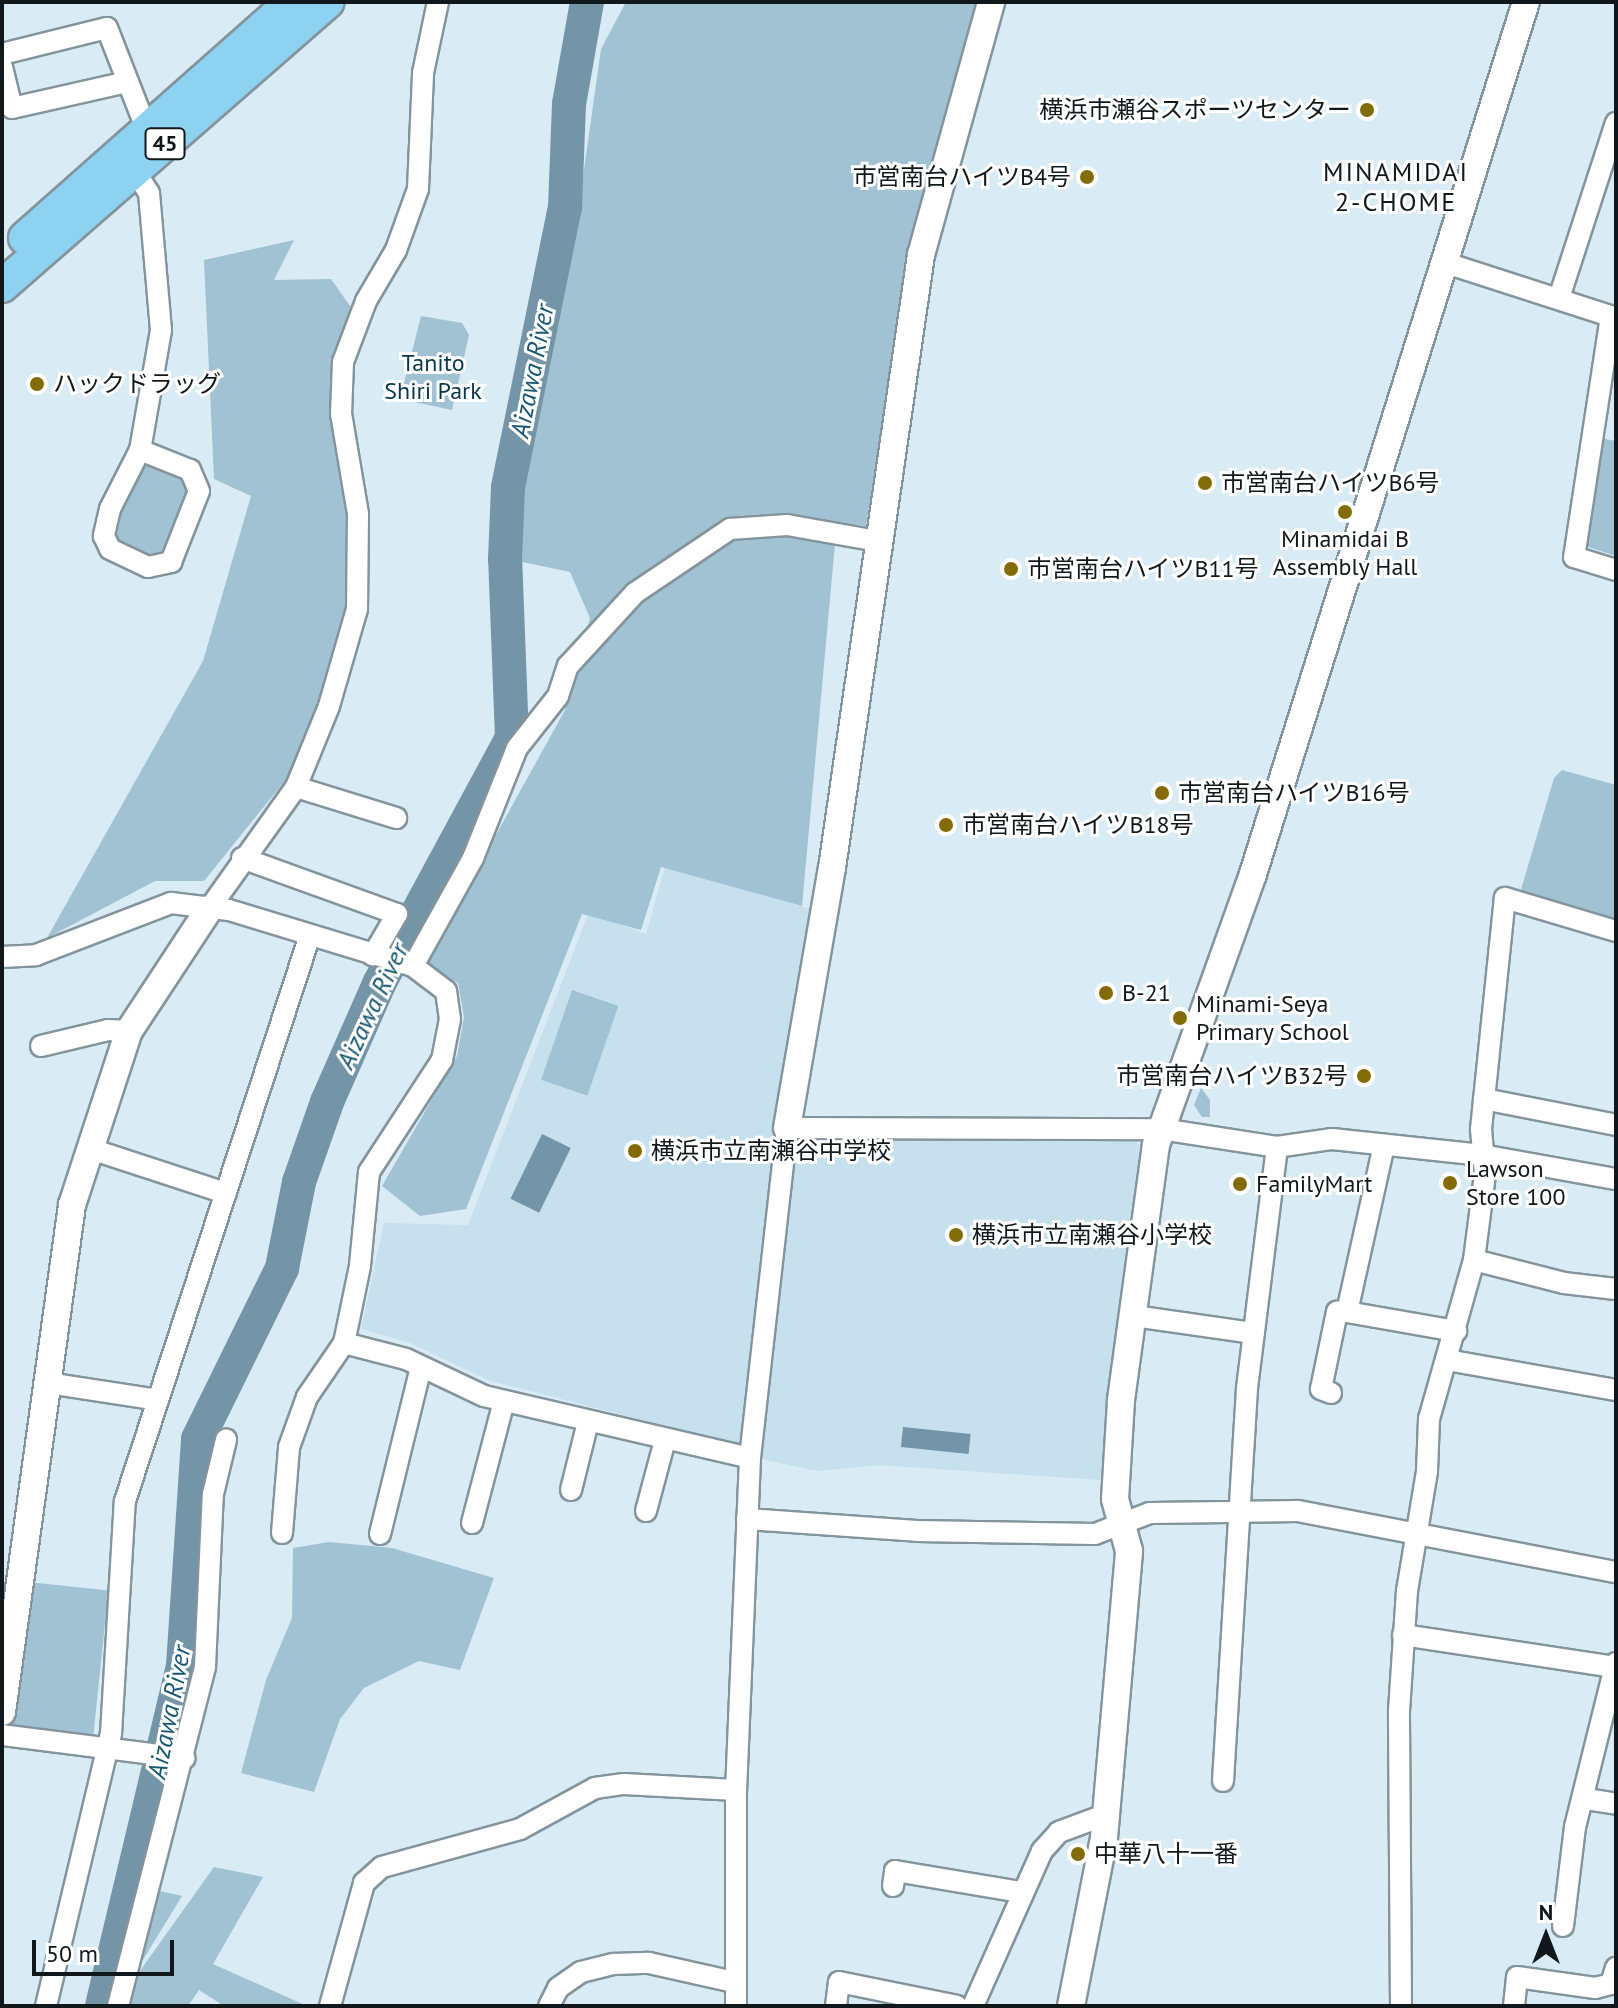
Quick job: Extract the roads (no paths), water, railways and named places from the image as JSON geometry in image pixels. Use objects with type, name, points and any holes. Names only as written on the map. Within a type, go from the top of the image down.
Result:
[{"type":"main road","name":"45","points":[[2,258],[292,2]]},
{"type":"main road","name":"45","points":[[2,286],[328,2]]},
{"type":"street","points":[[2,1712],[72,1205],[88,1148],[129,1031],[242,858],[296,787],[329,706],[357,609],[358,514],[341,414],[343,362],[418,189],[423,73],[438,2]]},
{"type":"street","points":[[736,2006],[736,1790],[750,1458],[787,1128],[832,868],[921,255],[991,2]]},
{"type":"street","points":[[1071,2006],[1105,1815],[1129,1551],[1115,1499],[1121,1400],[1161,1129],[1250,883],[1526,2]]},
{"type":"street","points":[[2,54],[107,28],[146,128]]},
{"type":"street","points":[[2,67],[12,108],[127,82]]},
{"type":"street","points":[[1559,298],[1616,123]]},
{"type":"street","points":[[135,171],[149,193],[161,330],[140,450],[110,509],[104,536],[110,549],[148,567],[171,562],[199,491],[190,470],[140,450]]},
{"type":"street","points":[[1443,262],[1614,317],[1609,386],[1574,557],[1616,570]]},
{"type":"street","points":[[407,965],[473,858],[517,748],[558,696],[568,666],[635,593],[730,529],[787,525],[878,541]]},
{"type":"street","points":[[296,787],[396,818]]},
{"type":"street","points":[[242,858],[397,914],[377,956]]},
{"type":"street","points":[[1401,2006],[1403,1635],[1414,1533],[1427,1471],[1429,1419],[1474,1260],[1485,1174],[1482,1155],[1484,1099],[1505,898],[1616,931]]},
{"type":"street","points":[[2,957],[36,955],[171,903],[209,909],[310,935],[407,965],[446,991],[450,1019],[442,1060],[369,1172],[360,1266],[344,1343],[307,1397],[289,1447],[282,1533]]},
{"type":"street","points":[[46,2006],[107,1748],[125,1501],[310,935]]},
{"type":"street","points":[[41,1046],[108,1030],[129,1031]]},
{"type":"street","points":[[1484,1099],[1616,1125]]},
{"type":"street","points":[[787,1128],[1161,1129],[1277,1147],[1332,1139],[1482,1155],[1616,1179]]},
{"type":"street","points":[[1347,1312],[1384,1145]]},
{"type":"street","points":[[1223,1781],[1239,1512],[1254,1333],[1277,1147]]},
{"type":"street","points":[[88,1148],[226,1193]]},
{"type":"street","points":[[1474,1260],[1564,1283],[1616,1289]]},
{"type":"street","points":[[1331,1393],[1321,1389],[1337,1312],[1456,1331]]},
{"type":"street","points":[[1134,1316],[1254,1333]]},
{"type":"street","points":[[344,1343],[421,1367],[504,1401],[750,1458]]},
{"type":"street","points":[[1447,1360],[1616,1390]]},
{"type":"street","points":[[380,1534],[421,1367]]},
{"type":"street","points":[[47,1383],[158,1400]]},
{"type":"street","points":[[472,1523],[504,1401]]},
{"type":"street","points":[[571,1490],[588,1422]]},
{"type":"street","points":[[118,2006],[205,1667],[213,1494],[226,1440]]},
{"type":"street","points":[[646,1511],[665,1440]]},
{"type":"street","points":[[747,1519],[917,1531],[1095,1534],[1150,1513],[1298,1511],[1616,1572]]},
{"type":"street","points":[[1403,1635],[1615,1675],[1586,1799],[1575,1827],[1563,1926]]},
{"type":"street","points":[[2,1735],[107,1748],[152,1750],[180,1757]]},
{"type":"street","points":[[330,2006],[364,1883],[382,1867],[520,1829],[595,1788],[624,1784],[736,1790]]},
{"type":"street","points":[[1586,1799],[1616,1804]]},
{"type":"street","points":[[973,2006],[1021,1892],[1042,1851],[1059,1832],[1105,1815]]},
{"type":"street","points":[[893,1886],[895,1871],[1021,1892]]},
{"type":"street","points":[[549,2006],[558,1988],[581,1972],[614,1964],[649,1963],[734,1982]]},
{"type":"street","points":[[1514,2006],[1517,1977],[1595,1988],[1611,1984],[1616,1968]]},
{"type":"street","points":[[836,2006],[839,1982],[957,2006]]},
{"type":"waterway","name":"Aizawa River","points":[[102,2006],[183,1666],[198,1439],[282,1268],[299,1182],[327,1102],[380,982],[512,738],[505,559],[508,487],[565,208],[569,104],[587,2]]},
{"type":"place","name":"横浜市瀬谷スポーツセンター","points":[[1367,110]]},
{"type":"place","name":"市営南台ハイツB4号","points":[[1087,177]]},
{"type":"place","name":"ハックドラッグ","points":[[37,384]]},
{"type":"place","name":"市営南台ハイツB6号","points":[[1205,483]]},
{"type":"place","name":"Minamidai B Assembly Hall","points":[[1345,512]]},
{"type":"place","name":"市営南台ハイツB11号","points":[[1011,569]]},
{"type":"place","name":"市営南台ハイツB16号","points":[[1162,793]]},
{"type":"place","name":"市営南台ハイツB18号","points":[[946,825]]},
{"type":"place","name":"B-21","points":[[1106,993]]},
{"type":"place","name":"Minami-Seya Primary School","points":[[1180,1018]]},
{"type":"place","name":"市営南台ハイツB32号","points":[[1364,1076]]},
{"type":"place","name":"横浜市立南瀬谷中学校","points":[[635,1151]]},
{"type":"place","name":"Lawson Store 100","points":[[1450,1183]]},
{"type":"place","name":"FamilyMart","points":[[1240,1184]]},
{"type":"place","name":"横浜市立南瀬谷小学校","points":[[956,1235]]},
{"type":"place","name":"中華八十一番","points":[[1078,1854]]},
{"type":"district","name":"MINAMIDAI 2-CHOME","points":[[1396,187]]},
{"type":"park label","name":"Tanito Shiri Park","points":[[433,377]]}]
